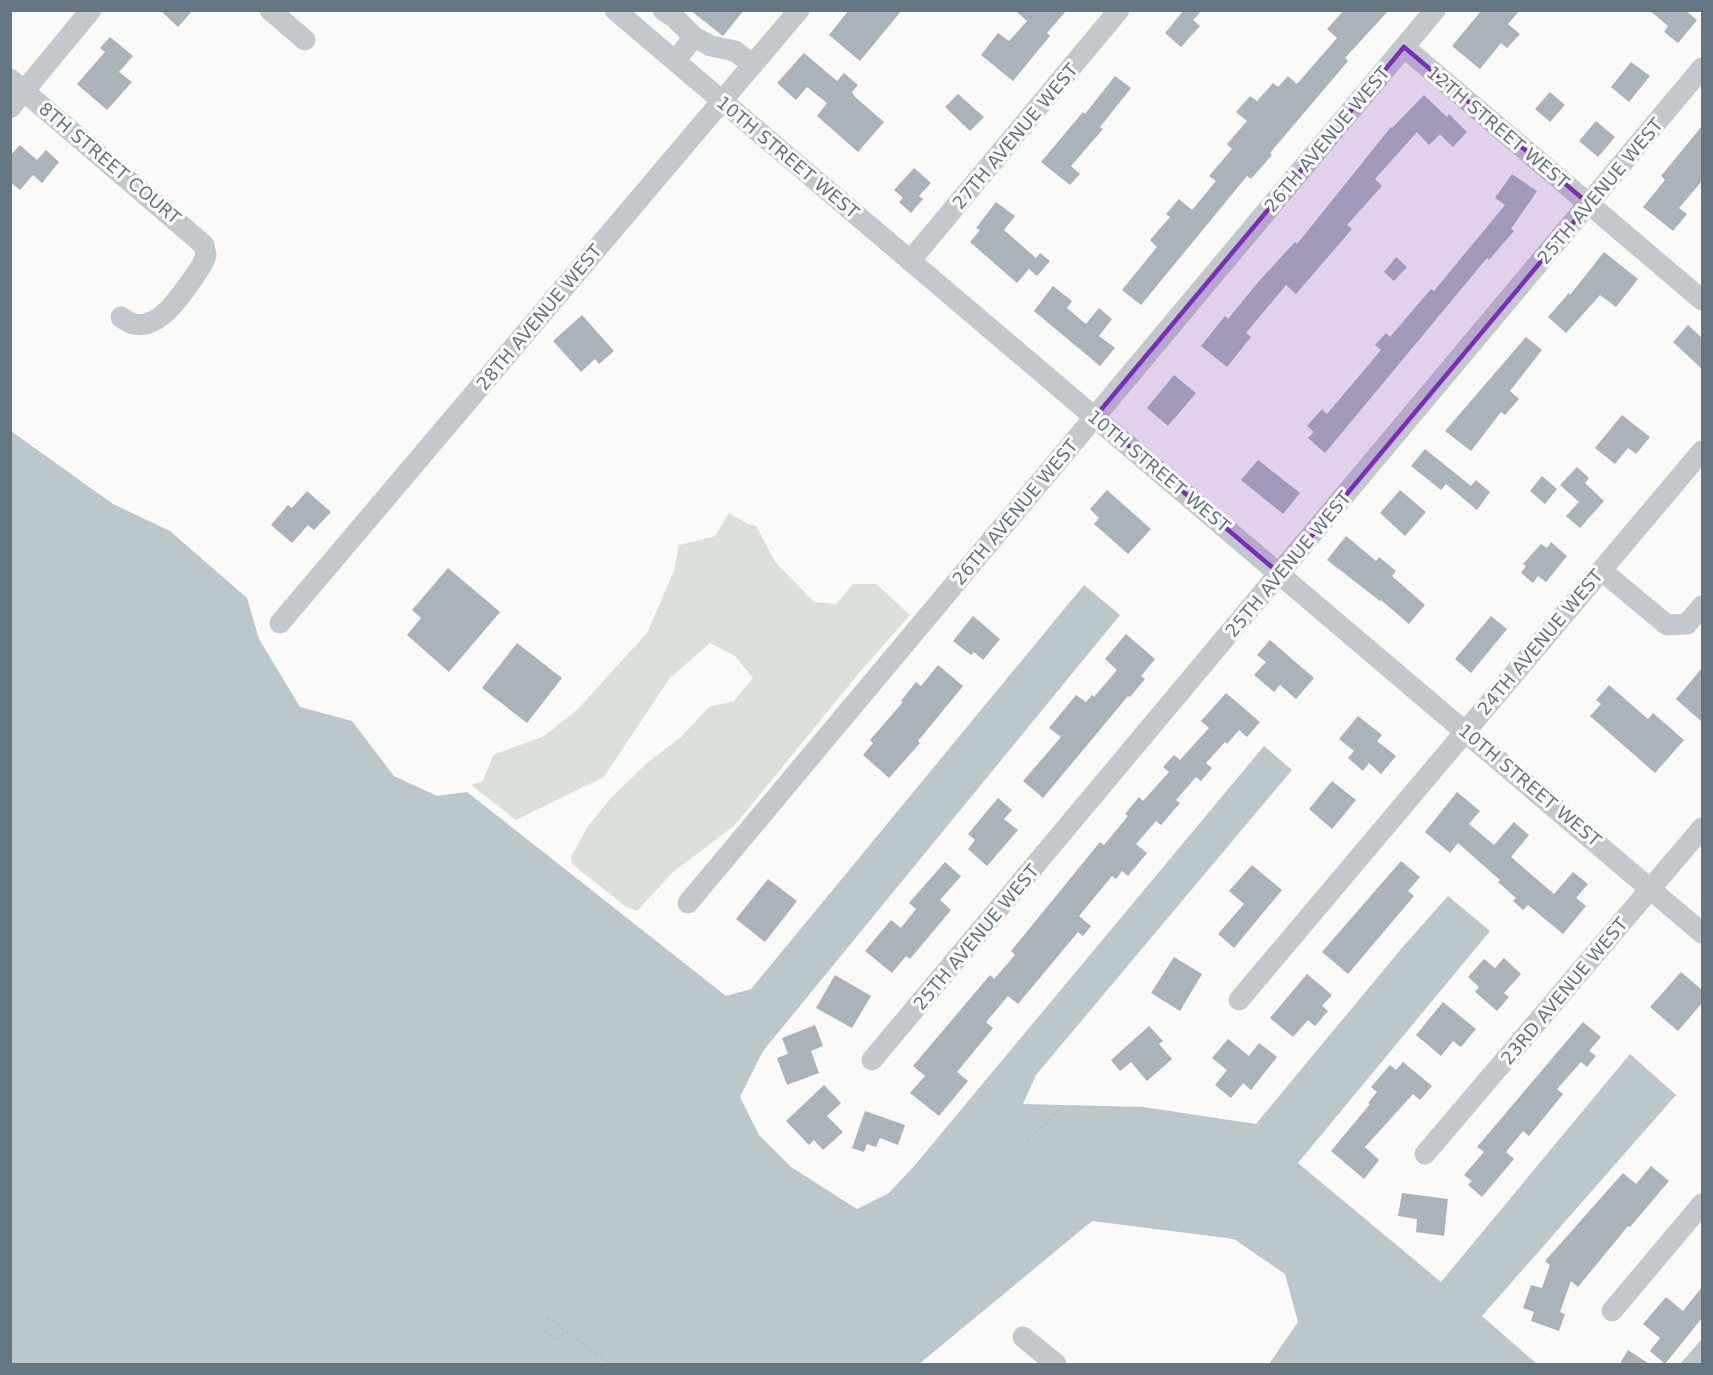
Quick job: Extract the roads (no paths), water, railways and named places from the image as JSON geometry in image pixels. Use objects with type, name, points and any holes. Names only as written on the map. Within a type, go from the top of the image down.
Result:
[{"type":"street","points":[[10,108],[18,85],[91,10]]},
{"type":"street","points":[[270,10],[305,40]]},
{"type":"street","name":"10TH STREET WEST","points":[[615,10],[1702,933]]},
{"type":"street","points":[[663,10],[675,18],[694,37],[711,46],[735,51],[753,65]]},
{"type":"street","name":"28TH AVENUE WEST","points":[[279,623],[799,10]]},
{"type":"street","name":"27TH AVENUE WEST","points":[[910,261],[1119,10]]},
{"type":"street","name":"26TH AVENUE WEST","points":[[688,903],[1435,10]]},
{"type":"street","points":[[675,61],[694,37]]},
{"type":"street","name":"12TH STREET WEST","points":[[1404,47],[1702,300]]},
{"type":"street","name":"25TH AVENUE WEST","points":[[872,1060],[1702,68]]},
{"type":"street","name":"8TH STREET COURT","points":[[18,85],[204,245],[206,255],[202,265],[160,318],[145,326],[129,324],[121,317]]},
{"type":"street","name":"24TH AVENUE WEST","points":[[1239,1000],[1702,451]]},
{"type":"street","points":[[1601,570],[1667,625],[1687,624],[1702,606]]},
{"type":"street","name":"23RD AVENUE WEST","points":[[1425,1154],[1702,828]]},
{"type":"street","points":[[1612,1311],[1702,1204]]},
{"type":"street","points":[[1023,1337],[1056,1365]]}]
